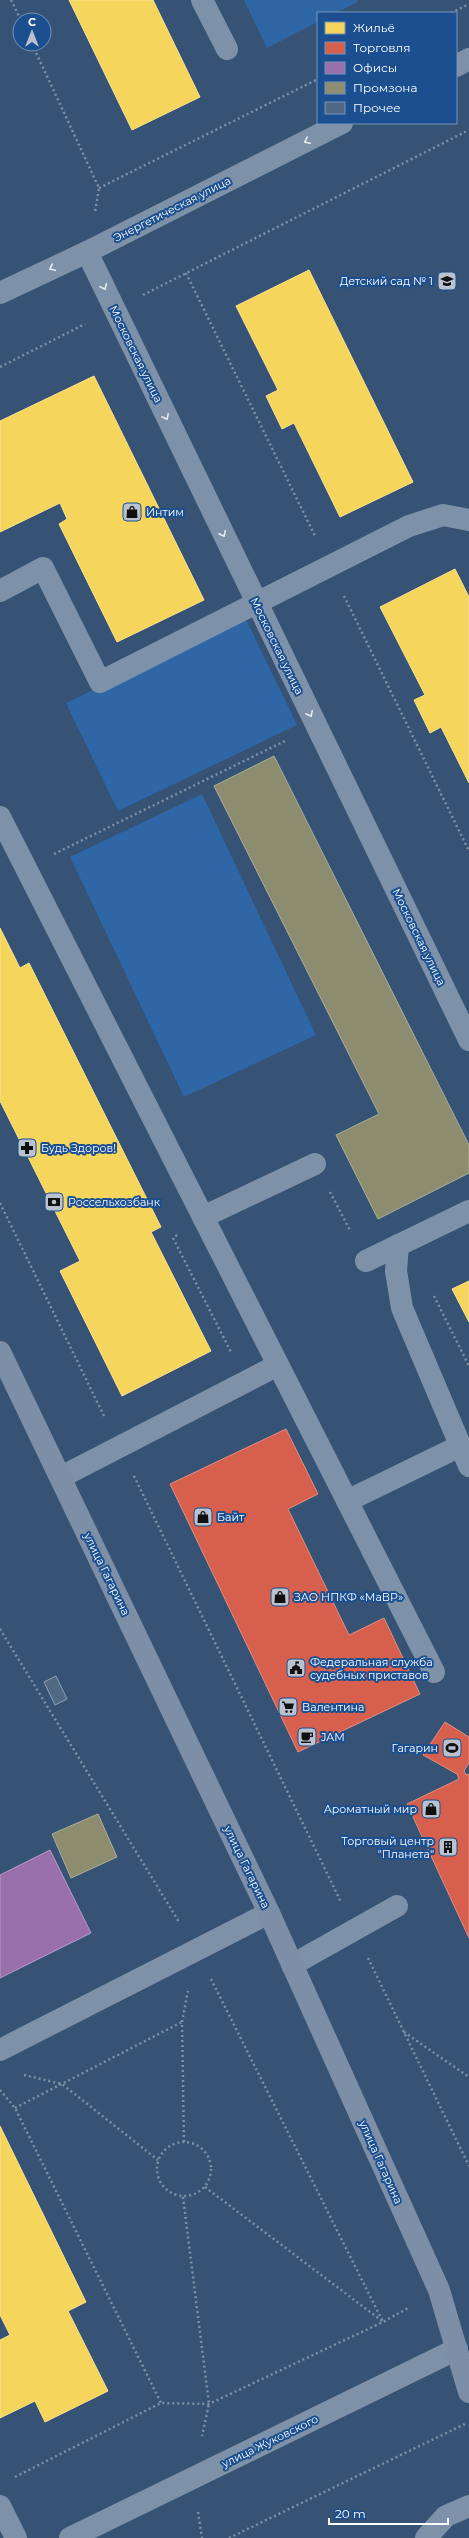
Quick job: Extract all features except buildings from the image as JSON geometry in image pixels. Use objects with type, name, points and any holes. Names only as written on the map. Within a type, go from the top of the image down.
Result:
[{"type":"main road","name":"улица Гагарина","points":[[0,1352],[269,1912],[463,2346],[469,2392]]},
{"type":"street","points":[[202,0],[227,50]]},
{"type":"street","points":[[457,65],[469,59]]},
{"type":"street","name":"Энергетическая улица","points":[[0,293],[87,252],[340,124]]},
{"type":"street","name":"Московская улица","points":[[87,252],[469,1040]]},
{"type":"street","points":[[0,591],[43,568],[100,682],[409,526],[443,515],[469,520]]},
{"type":"street","points":[[0,817],[434,1672]]},
{"type":"street","points":[[203,1217],[315,1164]]},
{"type":"street","points":[[366,1261],[469,1211]]},
{"type":"street","points":[[347,1501],[465,1456],[402,1308],[396,1271],[398,1245]]},
{"type":"street","points":[[61,1477],[120,1448],[278,1365]]},
{"type":"street","points":[[292,1965],[397,1906]]},
{"type":"street","points":[[0,2050],[269,1912]]},
{"type":"street","name":"улица Жуковского","points":[[75,2537],[463,2346]]},
{"type":"street","points":[[0,2506],[16,2538]]},
{"type":"street","points":[[426,2538],[446,2516],[469,2506]]},
{"type":"path","points":[[11,0],[17,12]]},
{"type":"path","points":[[453,12],[469,4]]},
{"type":"path","points":[[36,52],[99,188],[87,252]]},
{"type":"path","points":[[99,188],[317,79]]},
{"type":"path","points":[[0,367],[469,130]]},
{"type":"path","points":[[26,868],[316,726]]},
{"type":"path","points":[[315,1164],[366,1261]]},
{"type":"path","points":[[0,1203],[469,2166]]},
{"type":"path","points":[[183,1232],[173,1238],[233,1357]]},
{"type":"path","points":[[432,1290],[469,1366]]},
{"type":"path","points":[[184,2142],[182,2022],[196,1950]]},
{"type":"path","points":[[15,2108],[182,2022]]},
{"type":"path","points":[[404,2031],[469,2077]]},
{"type":"path","points":[[23,2074],[62,2084],[158,2160]]},
{"type":"path","points":[[0,2090],[15,2108],[161,2403]]},
{"type":"path","points":[[184,2142],[198,2146],[210,2161],[211,2170],[204,2187],[193,2195],[184,2197],[170,2193],[162,2186],[157,2174],[158,2160],[166,2149],[184,2142]]},
{"type":"path","points":[[204,2187],[383,2322]]},
{"type":"path","points":[[184,2197],[209,2404]]},
{"type":"path","points":[[14,2477],[161,2403],[209,2404],[383,2322],[439,2290]]},
{"type":"path","points":[[229,2538],[469,2422]]},
{"type":"shaded area","points":[[244,0],[357,0],[358,2],[338,12],[317,12],[317,23],[267,48]]},
{"type":"shaded area","points":[[245,617],[297,725],[118,811],[66,703]]},
{"type":"shaded area","points":[[202,794],[316,1035],[184,1097],[70,857]]},
{"type":"place","name":"Детский сад № 1","points":[[447,281]]},
{"type":"place","name":"Интим","points":[[132,512]]},
{"type":"place","name":"Будь Здоров!","points":[[27,1148]]},
{"type":"place","name":"Россельхозбанк","points":[[54,1202]]},
{"type":"place","name":"Байт","points":[[203,1517]]},
{"type":"place","name":"ЗАО НПКФ «МаВР»","points":[[280,1597]]},
{"type":"place","name":"Федеральная служба судебных приставов","points":[[296,1668]]},
{"type":"place","name":"Валентина","points":[[288,1707]]},
{"type":"place","name":"JAM","points":[[307,1737]]},
{"type":"place","name":"Гагарин","points":[[452,1748]]},
{"type":"place","name":"Ароматный мир","points":[[431,1809]]},
{"type":"place","name":"Торговый центр \"Планета\"","points":[[448,1847]]}]
